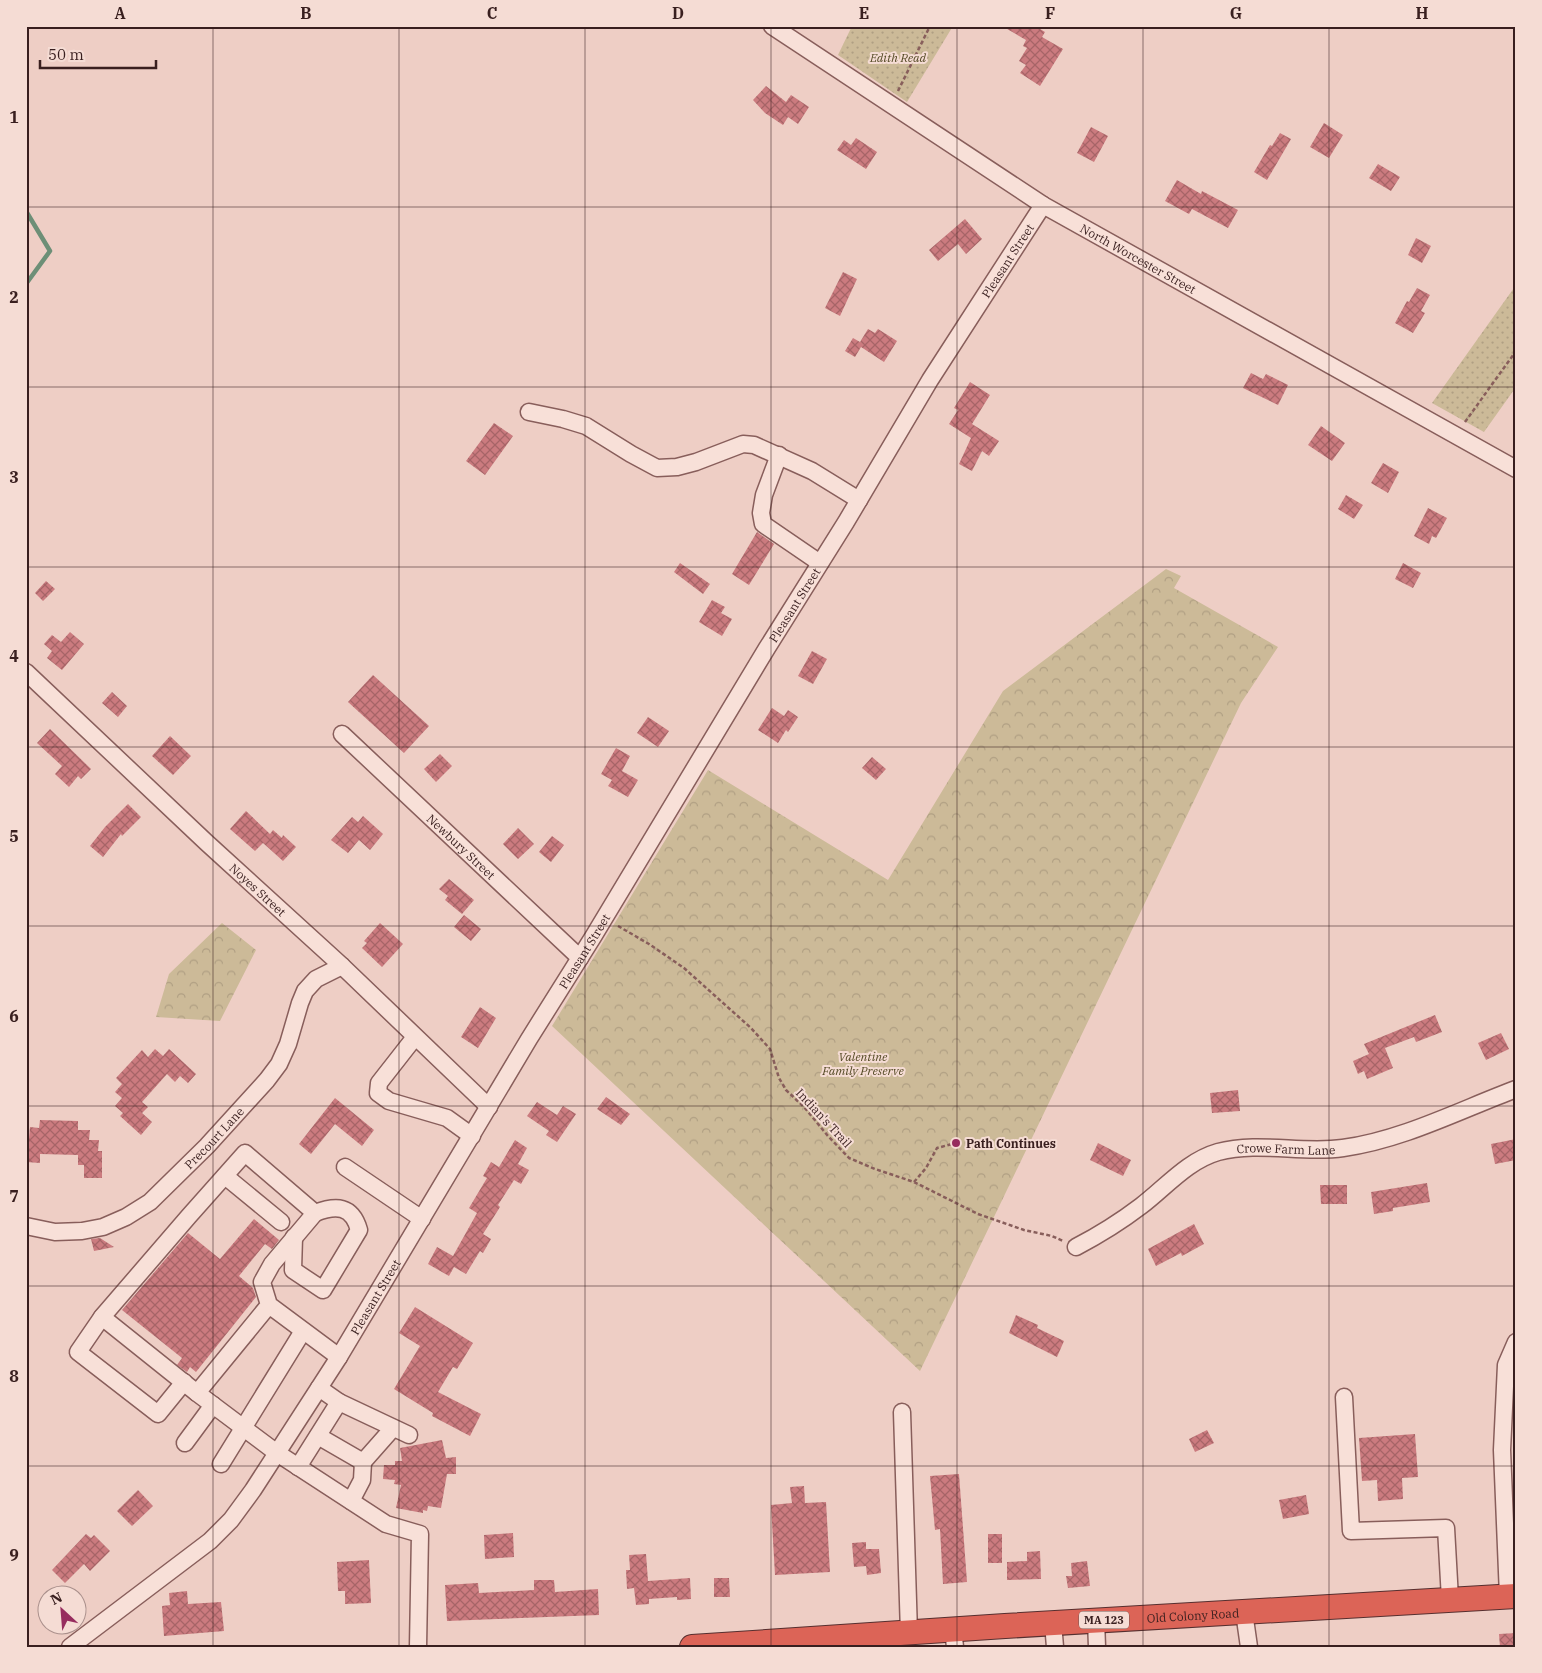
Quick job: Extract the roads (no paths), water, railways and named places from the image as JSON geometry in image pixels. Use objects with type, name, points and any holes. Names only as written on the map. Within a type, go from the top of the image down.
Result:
[{"type":"highway","name":"Old Colony Road","points":[[692,1647],[909,1633],[954,1638],[1053,1623],[1512,1596]]},
{"type":"street","name":"North Worcester Street","points":[[772,26],[1044,205],[1516,469]]},
{"type":"street","name":"Pleasant Street","points":[[70,1647],[210,1541],[231,1520],[253,1490],[339,1357],[529,1039],[859,500],[930,380],[1044,205]]},
{"type":"street","points":[[529,412],[586,426],[657,468],[676,467],[696,462],[743,444],[754,444],[812,471],[859,500]]},
{"type":"street","points":[[779,455],[764,495],[760,513],[763,524],[820,563]]},
{"type":"street","name":"Noyes Street","points":[[26,672],[207,843],[342,966],[489,1107]]},
{"type":"street","name":"Newbury Street","points":[[342,734],[580,958]]},
{"type":"street","name":"Precourt Lane","points":[[26,1226],[56,1232],[96,1229],[126,1217],[150,1202],[207,1146],[267,1080],[279,1064],[288,1044],[305,991],[316,978],[342,966]]},
{"type":"street","points":[[415,1037],[379,1083],[378,1093],[388,1101],[448,1118],[472,1136]]},
{"type":"street","name":"Crowe Farm Lane","points":[[1076,1247],[1118,1223],[1198,1160],[1218,1152],[1265,1148],[1341,1148],[1372,1143],[1516,1089]]},
{"type":"street","points":[[184,1382],[158,1414],[78,1352],[102,1317],[245,1153],[315,1213]]},
{"type":"street","points":[[345,1167],[422,1219]]},
{"type":"street","points":[[225,1176],[280,1222]]},
{"type":"street","points":[[294,1238],[293,1270],[323,1290],[359,1230],[357,1222],[352,1215],[337,1207],[315,1213],[272,1264],[262,1282],[269,1305],[339,1357]]},
{"type":"street","points":[[197,1393],[269,1305]]},
{"type":"street","points":[[102,1317],[197,1393],[277,1453],[386,1524],[420,1534],[418,1647]]},
{"type":"street","points":[[221,1464],[303,1331]]},
{"type":"street","points":[[1512,1596],[1502,1450],[1506,1365],[1516,1342]]},
{"type":"street","points":[[319,1388],[340,1402],[409,1435]]},
{"type":"street","points":[[1344,1397],[1350,1531],[1446,1528],[1450,1599]]},
{"type":"street","points":[[298,1467],[340,1402]]},
{"type":"street","points":[[185,1443],[213,1405]]},
{"type":"street","points":[[902,1412],[909,1633]]},
{"type":"street","points":[[351,1501],[362,1480],[363,1462],[393,1428]]},
{"type":"street","points":[[318,1436],[363,1462]]},
{"type":"street","points":[[1244,1612],[1249,1647]]},
{"type":"street","points":[[1096,1620],[1097,1647]]},
{"type":"street","points":[[1053,1623],[1055,1647]]},
{"type":"waterway","points":[[26,211],[50,251],[26,284]]},
{"type":"place","name":"Path Continues","points":[[956,1143]]},
{"type":"park label","name":"Edith Read","points":[[898,57]]},
{"type":"park label","name":"Valentine Family Preserve","points":[[863,1063]]}]
